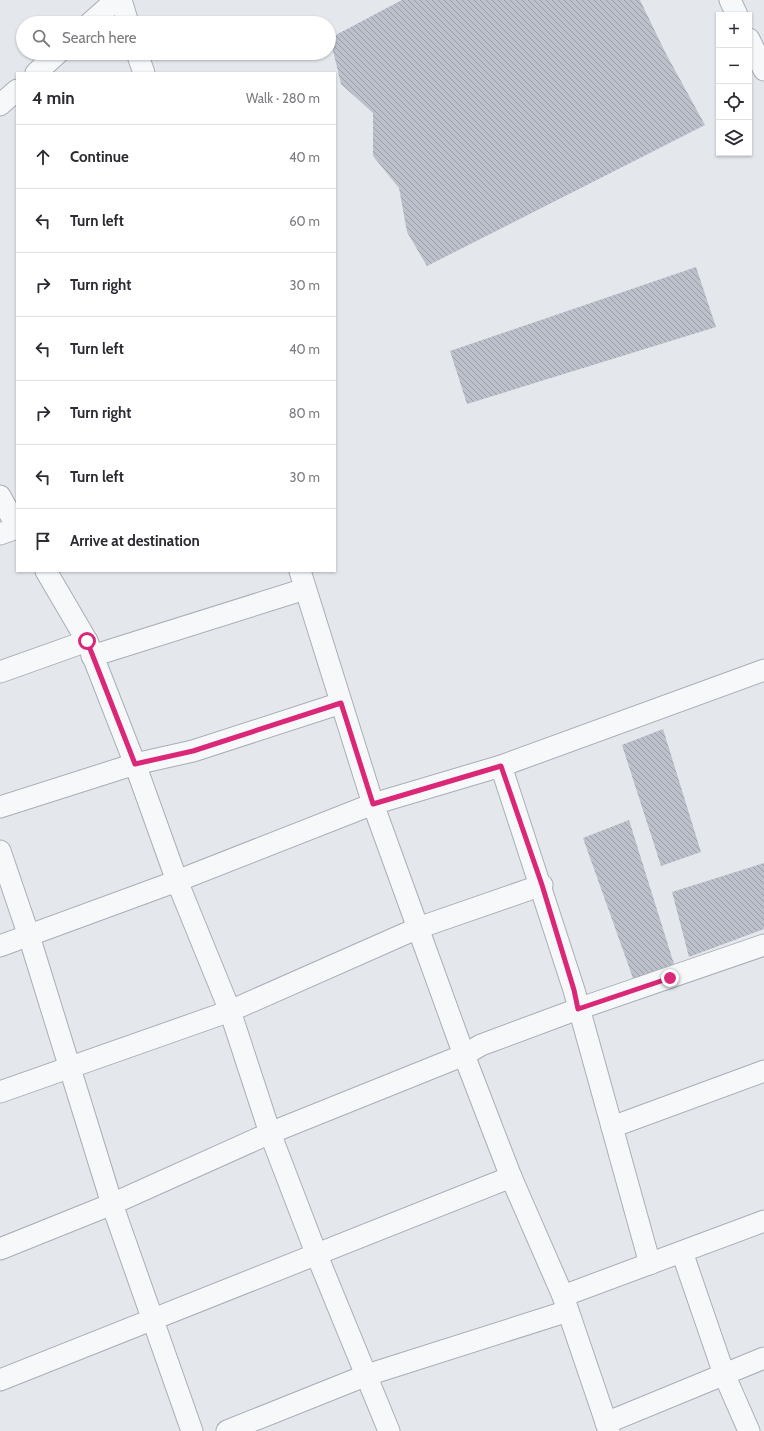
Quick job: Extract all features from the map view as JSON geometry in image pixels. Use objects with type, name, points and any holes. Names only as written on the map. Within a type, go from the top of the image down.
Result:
[{"type":"street","points":[[98,16],[116,0]]},
{"type":"street","points":[[120,0],[126,16]]},
{"type":"street","points":[[730,0],[736,12]]},
{"type":"street","points":[[752,45],[764,70]]},
{"type":"street","points":[[37,72],[50,60]]},
{"type":"street","points":[[139,60],[144,72]]},
{"type":"street","points":[[0,105],[16,91]]},
{"type":"street","points":[[0,496],[16,525]]},
{"type":"street","points":[[0,534],[16,527]]},
{"type":"street","points":[[47,572],[90,649],[135,764],[177,881],[230,1011],[270,1133],[316,1253],[389,1431]]},
{"type":"street","points":[[0,672],[90,649],[302,580],[373,804],[464,1055],[511,1177],[566,1303],[607,1427],[724,1374],[764,1358]]},
{"type":"street","points":[[0,946],[177,881],[373,804],[501,766],[764,670]]},
{"type":"street","points":[[0,807],[135,764],[193,751],[341,703]]},
{"type":"street","points":[[501,766],[542,885],[574,990],[578,1009],[650,1264]]},
{"type":"street","points":[[0,851],[29,936],[112,1204],[192,1431]]},
{"type":"street","points":[[0,1092],[230,1011],[418,928],[542,885]]},
{"type":"street","points":[[0,1249],[112,1204],[270,1133],[464,1055],[481,1045],[578,1009],[764,945]]},
{"type":"street","points":[[612,1127],[764,1071]]},
{"type":"street","points":[[0,1380],[316,1253],[511,1177]]},
{"type":"street","points":[[227,1431],[367,1375],[566,1303],[650,1264],[764,1221]]},
{"type":"street","points":[[682,1252],[724,1374],[750,1431]]},
{"type":"building","points":[[402,0],[640,0],[665,52],[705,125],[427,266],[407,232],[399,188],[373,156],[373,113],[341,84],[335,60],[336,35]]},
{"type":"building","points":[[696,267],[716,327],[467,404],[450,351]]},
{"type":"building","points":[[663,729],[701,852],[661,866],[622,745]]},
{"type":"building","points":[[629,820],[674,964],[634,981],[583,838]]},
{"type":"building","points":[[764,863],[764,929],[689,957],[672,892]]},
{"type":"route","points":[[87,641],[135,764],[193,751],[341,703],[373,804],[501,766],[542,885],[574,990],[578,1009],[670,978]]}]
